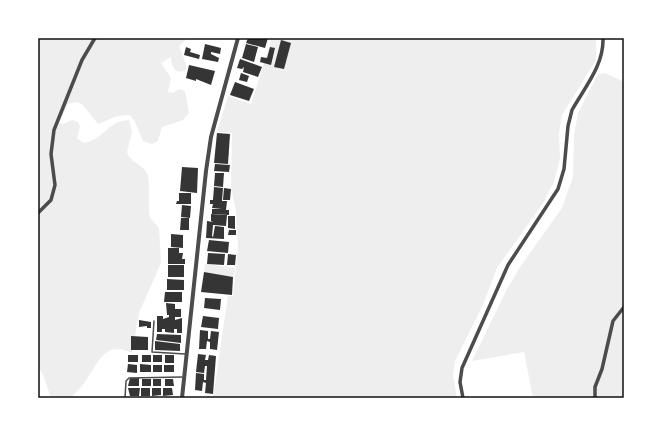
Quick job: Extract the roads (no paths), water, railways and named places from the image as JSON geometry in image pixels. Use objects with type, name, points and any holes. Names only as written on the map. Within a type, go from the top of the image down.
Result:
[{"type":"street","points":[[38,213],[51,200],[55,185],[51,154],[54,130],[82,60],[95,38]]},
{"type":"street","points":[[182,398],[205,179],[211,137],[238,38]]},
{"type":"street","points":[[463,398],[460,382],[462,368],[500,282],[508,265],[558,189],[566,158],[569,118],[600,60],[603,48],[603,38]]},
{"type":"street","points":[[595,398],[595,388],[602,368],[613,321],[624,307]]},
{"type":"lane","points":[[154,321],[152,352],[187,354]]},
{"type":"lane","points":[[125,398],[126,381],[129,378],[184,377]]}]
